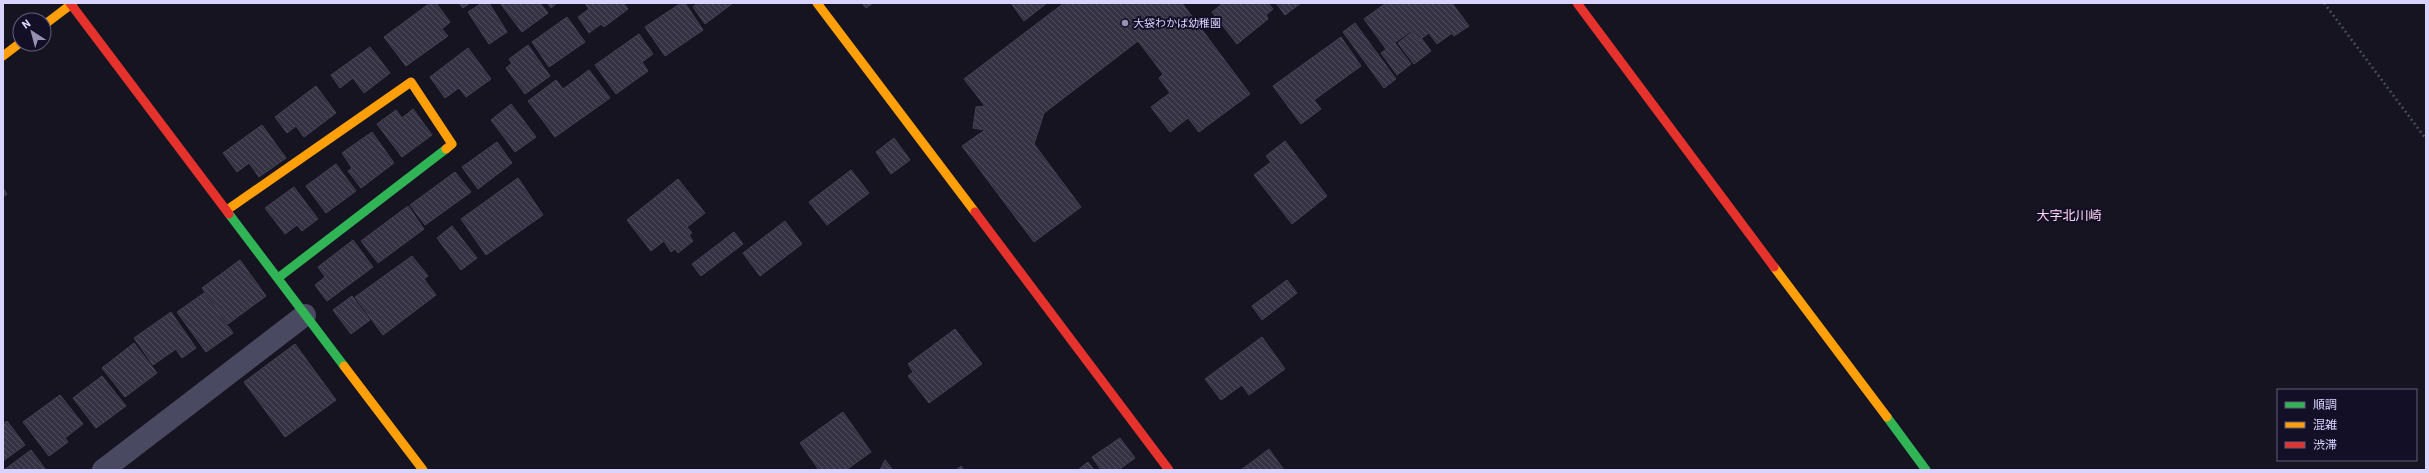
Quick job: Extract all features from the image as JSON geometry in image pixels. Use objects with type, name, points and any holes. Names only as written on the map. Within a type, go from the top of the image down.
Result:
[{"type":"street","points":[[52,18],[71,3],[423,470]]},
{"type":"street","points":[[817,3],[1169,470]]},
{"type":"street","points":[[1577,3],[1926,470]]},
{"type":"street","points":[[3,56],[12,49]]},
{"type":"street","points":[[226,210],[411,82],[452,144],[278,278]]},
{"type":"street","points":[[103,470],[305,315]]},
{"type":"path","points":[[2324,3],[2426,140]]},
{"type":"building","points":[[430,3],[436,3],[450,22],[442,29],[448,36],[406,66],[384,37]]},
{"type":"building","points":[[459,3],[470,3],[463,8]]},
{"type":"building","points":[[482,3],[489,3],[507,32],[489,44],[468,12]]},
{"type":"building","points":[[500,3],[540,3],[548,13],[522,32]]},
{"type":"building","points":[[547,3],[557,3],[551,8]]},
{"type":"building","points":[[585,3],[623,3],[628,9],[604,27],[601,24],[589,33],[578,17],[589,9]]},
{"type":"building","points":[[681,3],[685,3],[703,30],[665,56],[645,27]]},
{"type":"building","points":[[698,3],[733,3],[705,24],[693,7]]},
{"type":"building","points":[[862,3],[873,3],[866,8]]},
{"type":"building","points":[[1011,3],[1047,3],[1024,21]]},
{"type":"building","points":[[1064,3],[1182,3],[1250,94],[1199,132],[1188,118],[1170,132],[1151,107],[1170,93],[1159,78],[1163,74],[1138,41],[1044,113],[1034,144],[1081,207],[1034,242],[962,146],[985,130],[973,128],[976,107],[985,106],[964,79]]},
{"type":"building","points":[[1223,3],[1268,3],[1273,9],[1266,15],[1268,19],[1237,44],[1212,12]]},
{"type":"building","points":[[1276,3],[1301,3],[1285,15]]},
{"type":"building","points":[[1386,3],[1452,3],[1469,26],[1454,36],[1452,33],[1437,44],[1429,33],[1418,41],[1411,31],[1386,49],[1364,19]]},
{"type":"building","points":[[567,17],[585,42],[549,67],[532,42]]},
{"type":"building","points":[[1355,23],[1396,79],[1384,88],[1343,32]]},
{"type":"building","points":[[1412,32],[1418,41],[1422,39],[1431,51],[1414,64],[1398,43]]},
{"type":"building","points":[[639,34],[653,54],[642,62],[648,71],[616,94],[595,65]]},
{"type":"building","points":[[1341,37],[1361,66],[1314,100],[1321,109],[1301,124],[1273,86]]},
{"type":"building","points":[[1395,43],[1411,64],[1397,75],[1381,53]]},
{"type":"building","points":[[528,45],[550,76],[525,94],[506,68],[512,63],[509,59]]},
{"type":"building","points":[[370,47],[390,73],[364,93],[353,78],[340,88],[331,75]]},
{"type":"building","points":[[468,48],[491,79],[466,97],[459,88],[445,98],[430,77]]},
{"type":"building","points":[[589,70],[610,98],[555,137],[528,101],[556,80],[563,89]]},
{"type":"building","points":[[316,86],[336,113],[304,137],[296,126],[287,133],[275,117]]},
{"type":"building","points":[[511,104],[536,137],[515,152],[491,120]]},
{"type":"building","points":[[413,109],[432,135],[402,157],[377,124],[396,110],[402,118]]},
{"type":"building","points":[[262,125],[286,158],[259,177],[249,163],[237,172],[223,153]]},
{"type":"building","points":[[372,132],[394,163],[361,188],[348,171],[352,168],[342,153]]},
{"type":"building","points":[[894,138],[910,160],[891,174],[876,152]]},
{"type":"building","points":[[1285,141],[1327,196],[1292,224],[1254,175],[1271,162],[1266,156]]},
{"type":"building","points":[[497,142],[512,163],[478,189],[462,167]]},
{"type":"building","points":[[336,164],[356,191],[326,213],[306,186]]},
{"type":"building","points":[[851,170],[869,193],[827,225],[809,202]]},
{"type":"building","points":[[455,172],[471,192],[425,225],[410,205]]},
{"type":"building","points":[[518,178],[543,215],[486,255],[461,219]]},
{"type":"building","points":[[678,179],[705,213],[687,227],[692,233],[689,235],[693,241],[678,253],[675,249],[671,252],[664,241],[651,251],[627,220]]},
{"type":"building","points":[[294,187],[318,219],[302,231],[297,225],[285,234],[265,208]]},
{"type":"building","points":[[3,188],[7,194],[3,197]]},
{"type":"building","points":[[408,206],[424,229],[378,263],[361,241]]},
{"type":"building","points":[[785,221],[802,244],[760,276],[743,253]]},
{"type":"building","points":[[452,226],[477,258],[461,270],[437,238]]},
{"type":"building","points":[[734,232],[743,244],[701,276],[692,264]]},
{"type":"building","points":[[353,240],[373,267],[327,301],[315,285],[325,277],[318,267]]},
{"type":"building","points":[[412,256],[428,276],[424,279],[436,295],[383,335],[355,297]]},
{"type":"building","points":[[240,260],[266,296],[228,324],[202,288]]},
{"type":"building","points":[[1287,280],[1297,293],[1262,320],[1252,306]]},
{"type":"building","points":[[204,293],[233,333],[206,352],[177,312]]},
{"type":"building","points":[[352,296],[370,320],[351,334],[333,310]]},
{"type":"building","points":[[171,312],[196,348],[182,358],[176,349],[153,365],[134,338]]},
{"type":"building","points":[[955,329],[982,364],[929,403],[908,376],[913,372],[908,364]]},
{"type":"building","points":[[1262,337],[1285,369],[1249,395],[1242,385],[1221,400],[1205,379]]},
{"type":"building","points":[[134,343],[157,373],[125,397],[102,368]]},
{"type":"building","points":[[295,344],[336,400],[285,437],[244,382]]},
{"type":"building","points":[[102,376],[126,406],[96,428],[73,398]]},
{"type":"building","points":[[60,395],[83,424],[65,438],[68,442],[49,456],[23,422]]},
{"type":"building","points":[[843,412],[871,452],[846,470],[819,470],[800,443]]},
{"type":"building","points":[[7,421],[25,445],[3,461],[3,424]]},
{"type":"building","points":[[1120,438],[1135,458],[1121,468],[1123,470],[1101,470],[1092,457]]},
{"type":"building","points":[[1269,449],[1284,470],[1241,470]]},
{"type":"building","points":[[31,450],[46,470],[4,470]]},
{"type":"building","points":[[885,460],[893,470],[880,470]]},
{"type":"building","points":[[1088,462],[1094,470],[1078,470]]},
{"type":"building","points":[[961,466],[964,470],[956,470]]},
{"type":"traffic: fast","points":[[278,278],[446,149]]},
{"type":"traffic: fast","points":[[229,214],[344,366]]},
{"type":"traffic: fast","points":[[1887,417],[1926,470]]},
{"type":"traffic: slow","points":[[52,19],[73,3]]},
{"type":"traffic: slow","points":[[817,3],[975,212]]},
{"type":"traffic: slow","points":[[3,56],[12,49]]},
{"type":"traffic: slow","points":[[227,210],[411,82],[452,144],[446,149]]},
{"type":"traffic: slow","points":[[1774,267],[1887,417]]},
{"type":"traffic: slow","points":[[344,366],[423,470]]},
{"type":"traffic: jam","points":[[70,3],[229,214]]},
{"type":"traffic: jam","points":[[1577,3],[1774,267]]},
{"type":"traffic: jam","points":[[975,212],[1169,470]]},
{"type":"place","name":"大袋わかば幼稚園","points":[[1125,23]]},
{"type":"district","name":"大字北川崎","points":[[2069,215]]}]
